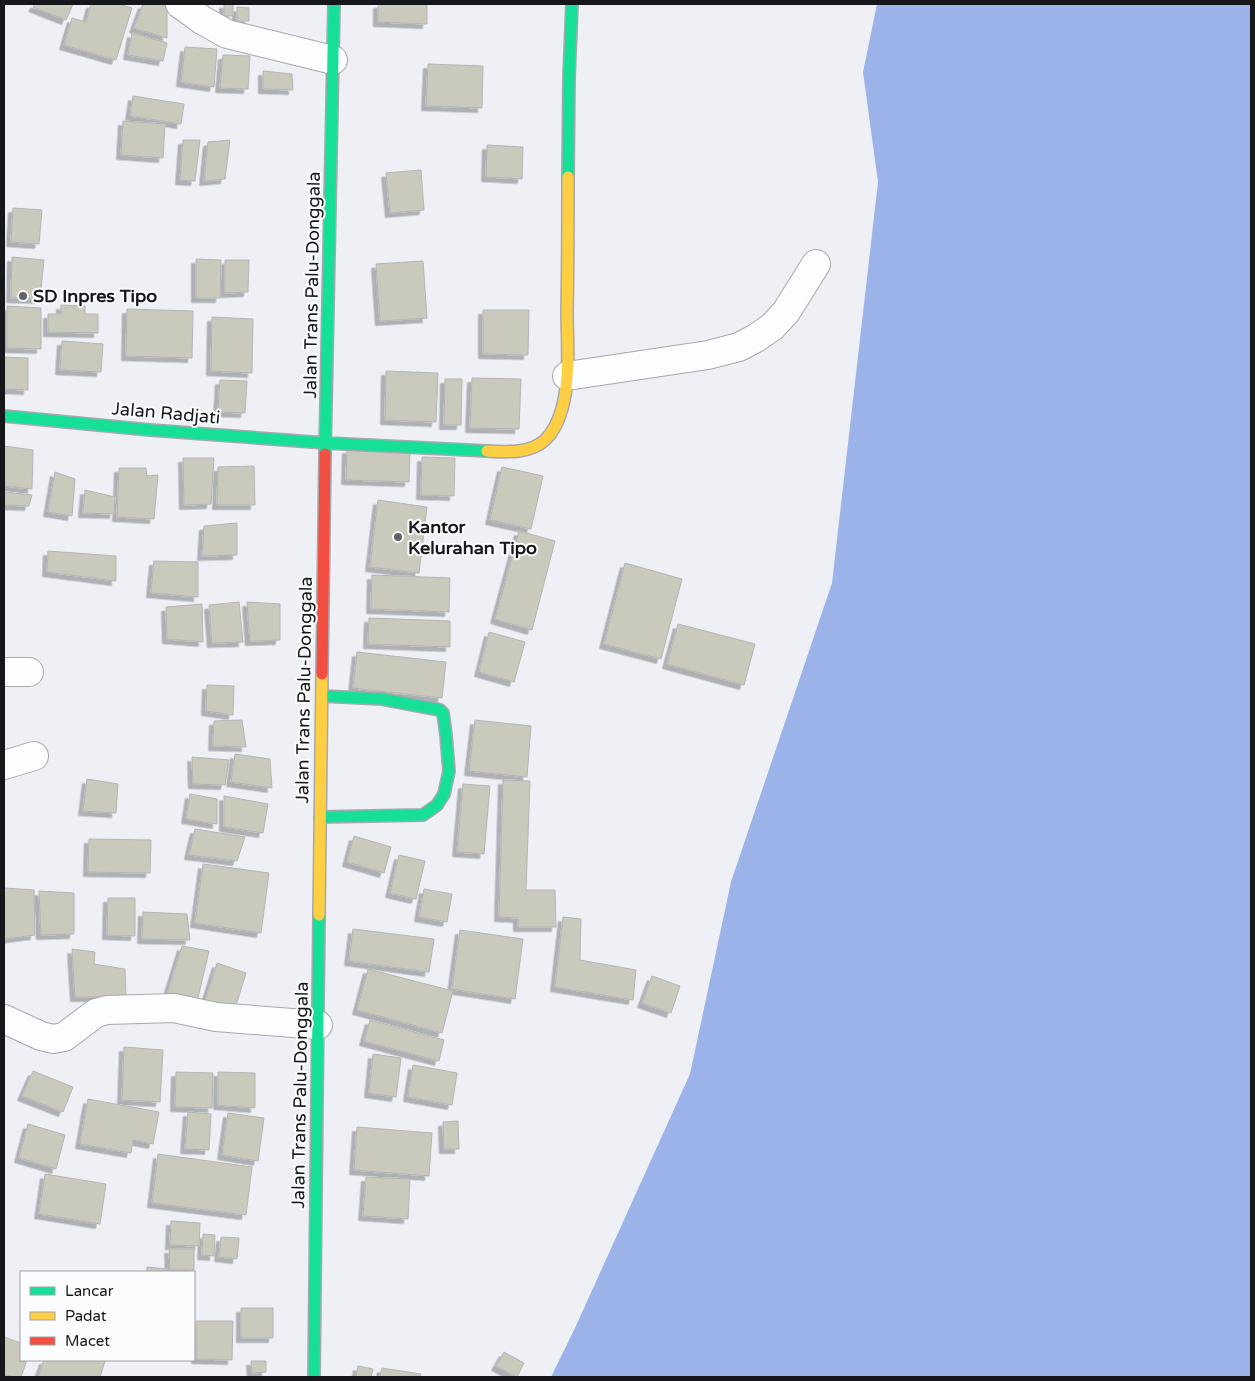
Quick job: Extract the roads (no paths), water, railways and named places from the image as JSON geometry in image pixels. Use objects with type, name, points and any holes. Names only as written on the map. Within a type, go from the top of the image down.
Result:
[{"type":"main road","name":"Jalan Trans Palu-Donggala","points":[[314,1377],[320,816],[334,4]]},
{"type":"main road","name":"Jalan Radjati","points":[[4,416],[150,430],[507,452],[538,445],[552,432],[559,418],[567,376],[569,77],[572,4]]},
{"type":"main road","points":[[320,816],[423,815],[440,802],[449,774],[443,713],[440,710],[382,699],[322,696]]},
{"type":"street","points":[[180,4],[202,20],[227,34],[333,60]]},
{"type":"street","points":[[567,376],[708,354],[739,347],[756,338],[786,312],[816,264]]},
{"type":"street","points":[[4,764],[34,756]]},
{"type":"street","points":[[4,1019],[41,1036],[53,1039],[64,1037],[96,1013],[107,1010],[174,1008],[216,1017],[318,1025]]},
{"type":"water","points":[[877,4],[1251,4],[1251,1377],[551,1377],[690,1074],[731,882],[832,583],[878,182],[863,72]]},
{"type":"place","name":"SD Inpres Tipo","points":[[23,296]]},
{"type":"place","name":"Kantor Kelurahan Tipo","points":[[398,537]]}]
